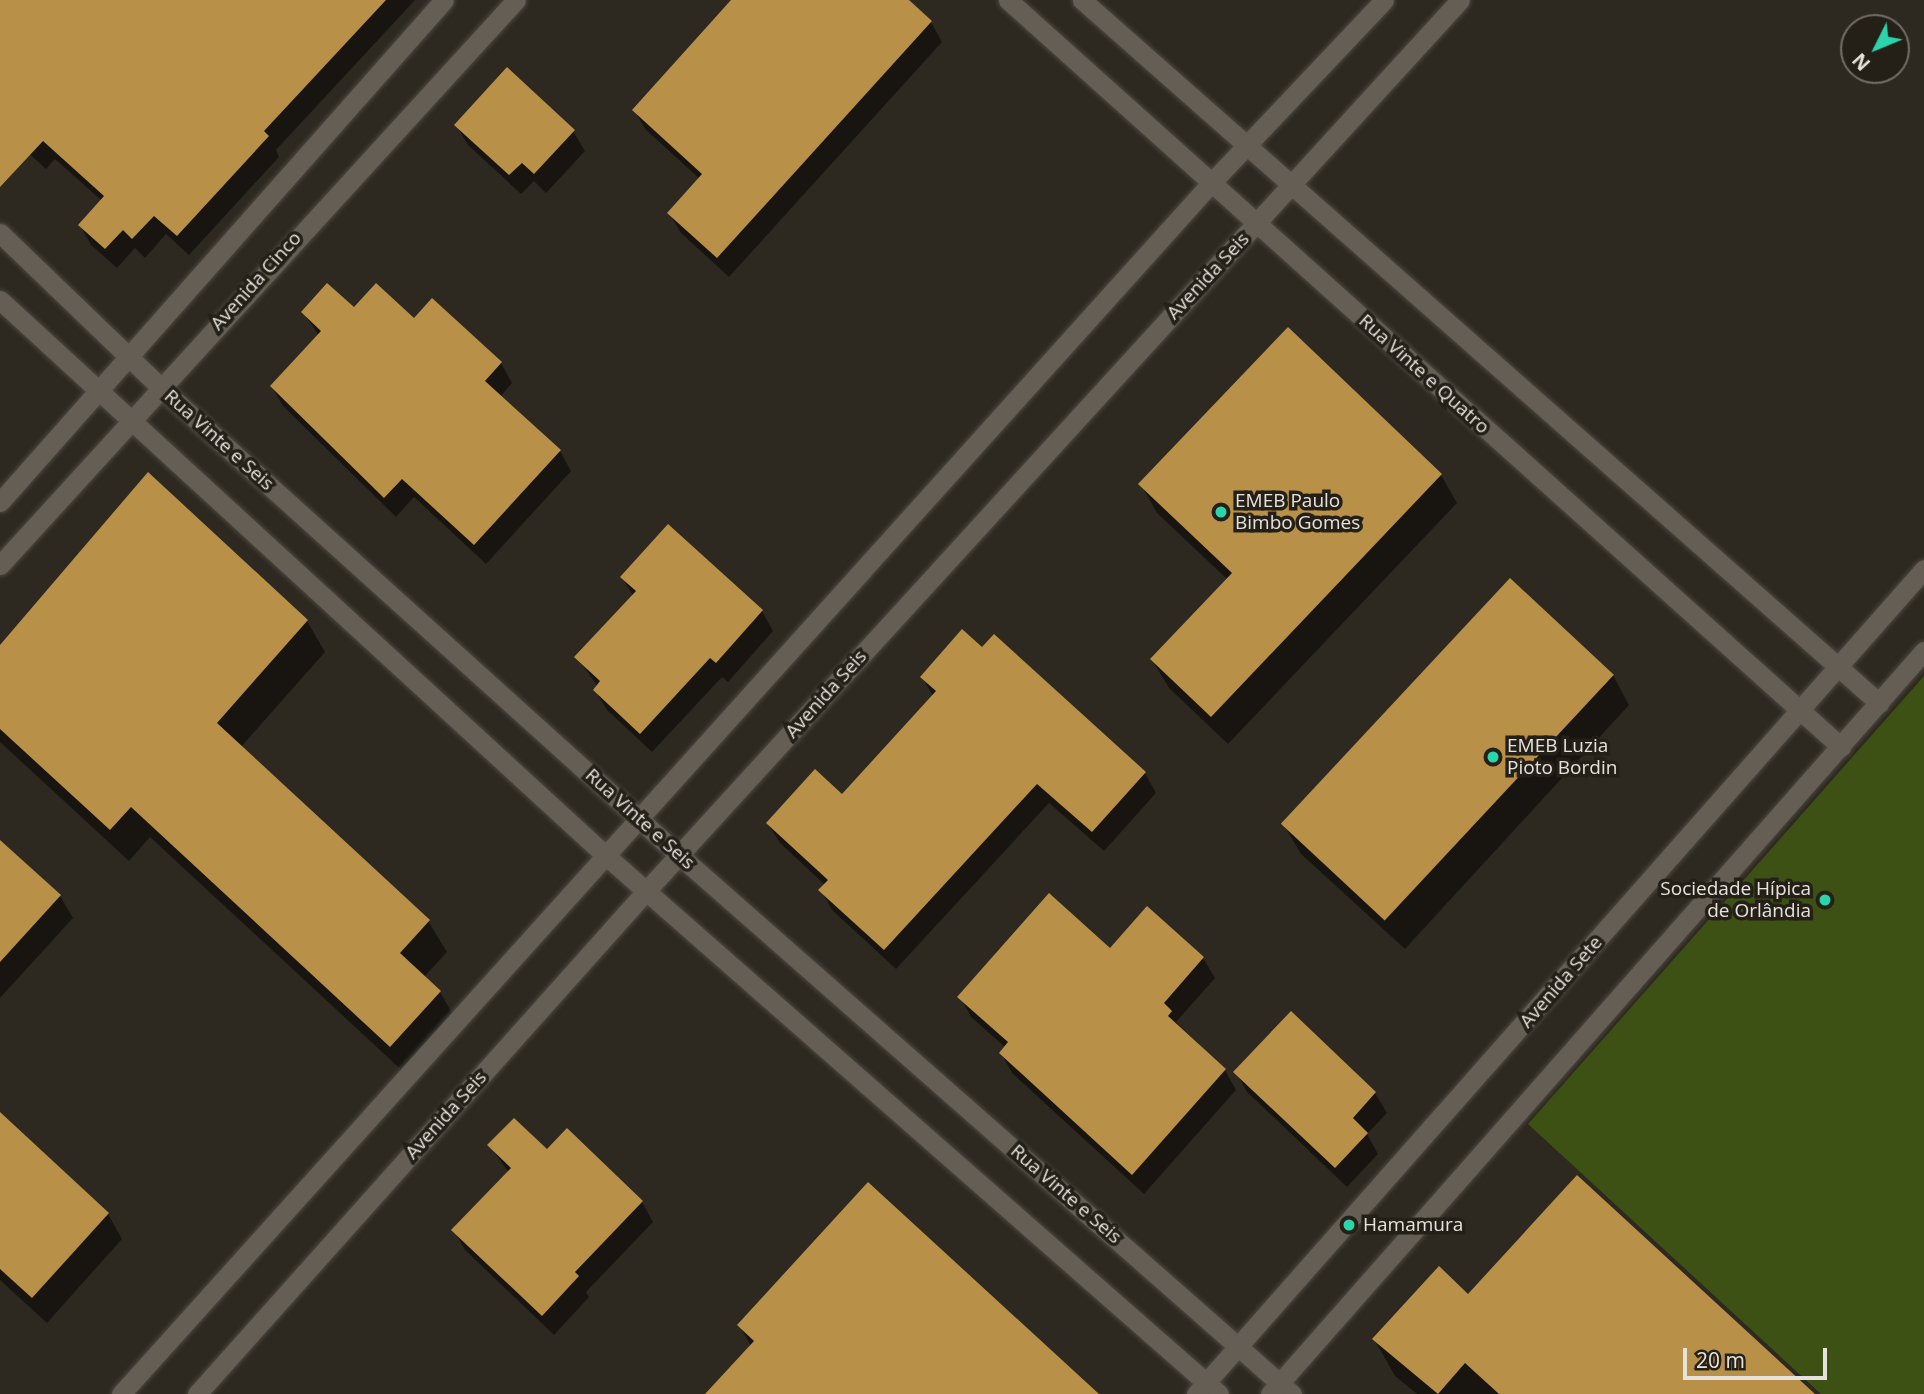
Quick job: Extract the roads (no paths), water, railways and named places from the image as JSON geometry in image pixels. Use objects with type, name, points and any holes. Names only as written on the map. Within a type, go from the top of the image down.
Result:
[{"type":"street","points":[[0,502],[444,0]]},
{"type":"street","name":"Avenida Cinco","points":[[0,565],[516,0]]},
{"type":"street","name":"Rua Vinte e Quatro","points":[[1008,0],[1841,747]]},
{"type":"street","points":[[1082,0],[1836,669],[1879,703]]},
{"type":"street","points":[[121,1394],[604,854],[1246,145],[1384,0]]},
{"type":"street","name":"Avenida Seis","points":[[197,1394],[648,890],[1460,0]]},
{"type":"street","name":"Rua Vinte e Seis","points":[[0,233],[131,356],[161,388],[680,856],[1240,1348],[1280,1390]]},
{"type":"street","points":[[0,300],[604,854],[648,890],[1207,1390]]},
{"type":"street","name":"Avenida Sete","points":[[1207,1390],[1240,1348],[1924,569]]},
{"type":"street","points":[[1280,1390],[1924,651]]},
{"type":"place","name":"EMEB Paulo Bimbo Gomes","points":[[1221,512]]},
{"type":"place","name":"EMEB Luzia Pioto Bordin","points":[[1493,757]]},
{"type":"place","name":"Sociedade Hípica de Orlândia","points":[[1825,900]]},
{"type":"place","name":"Hamamura","points":[[1349,1225]]}]
